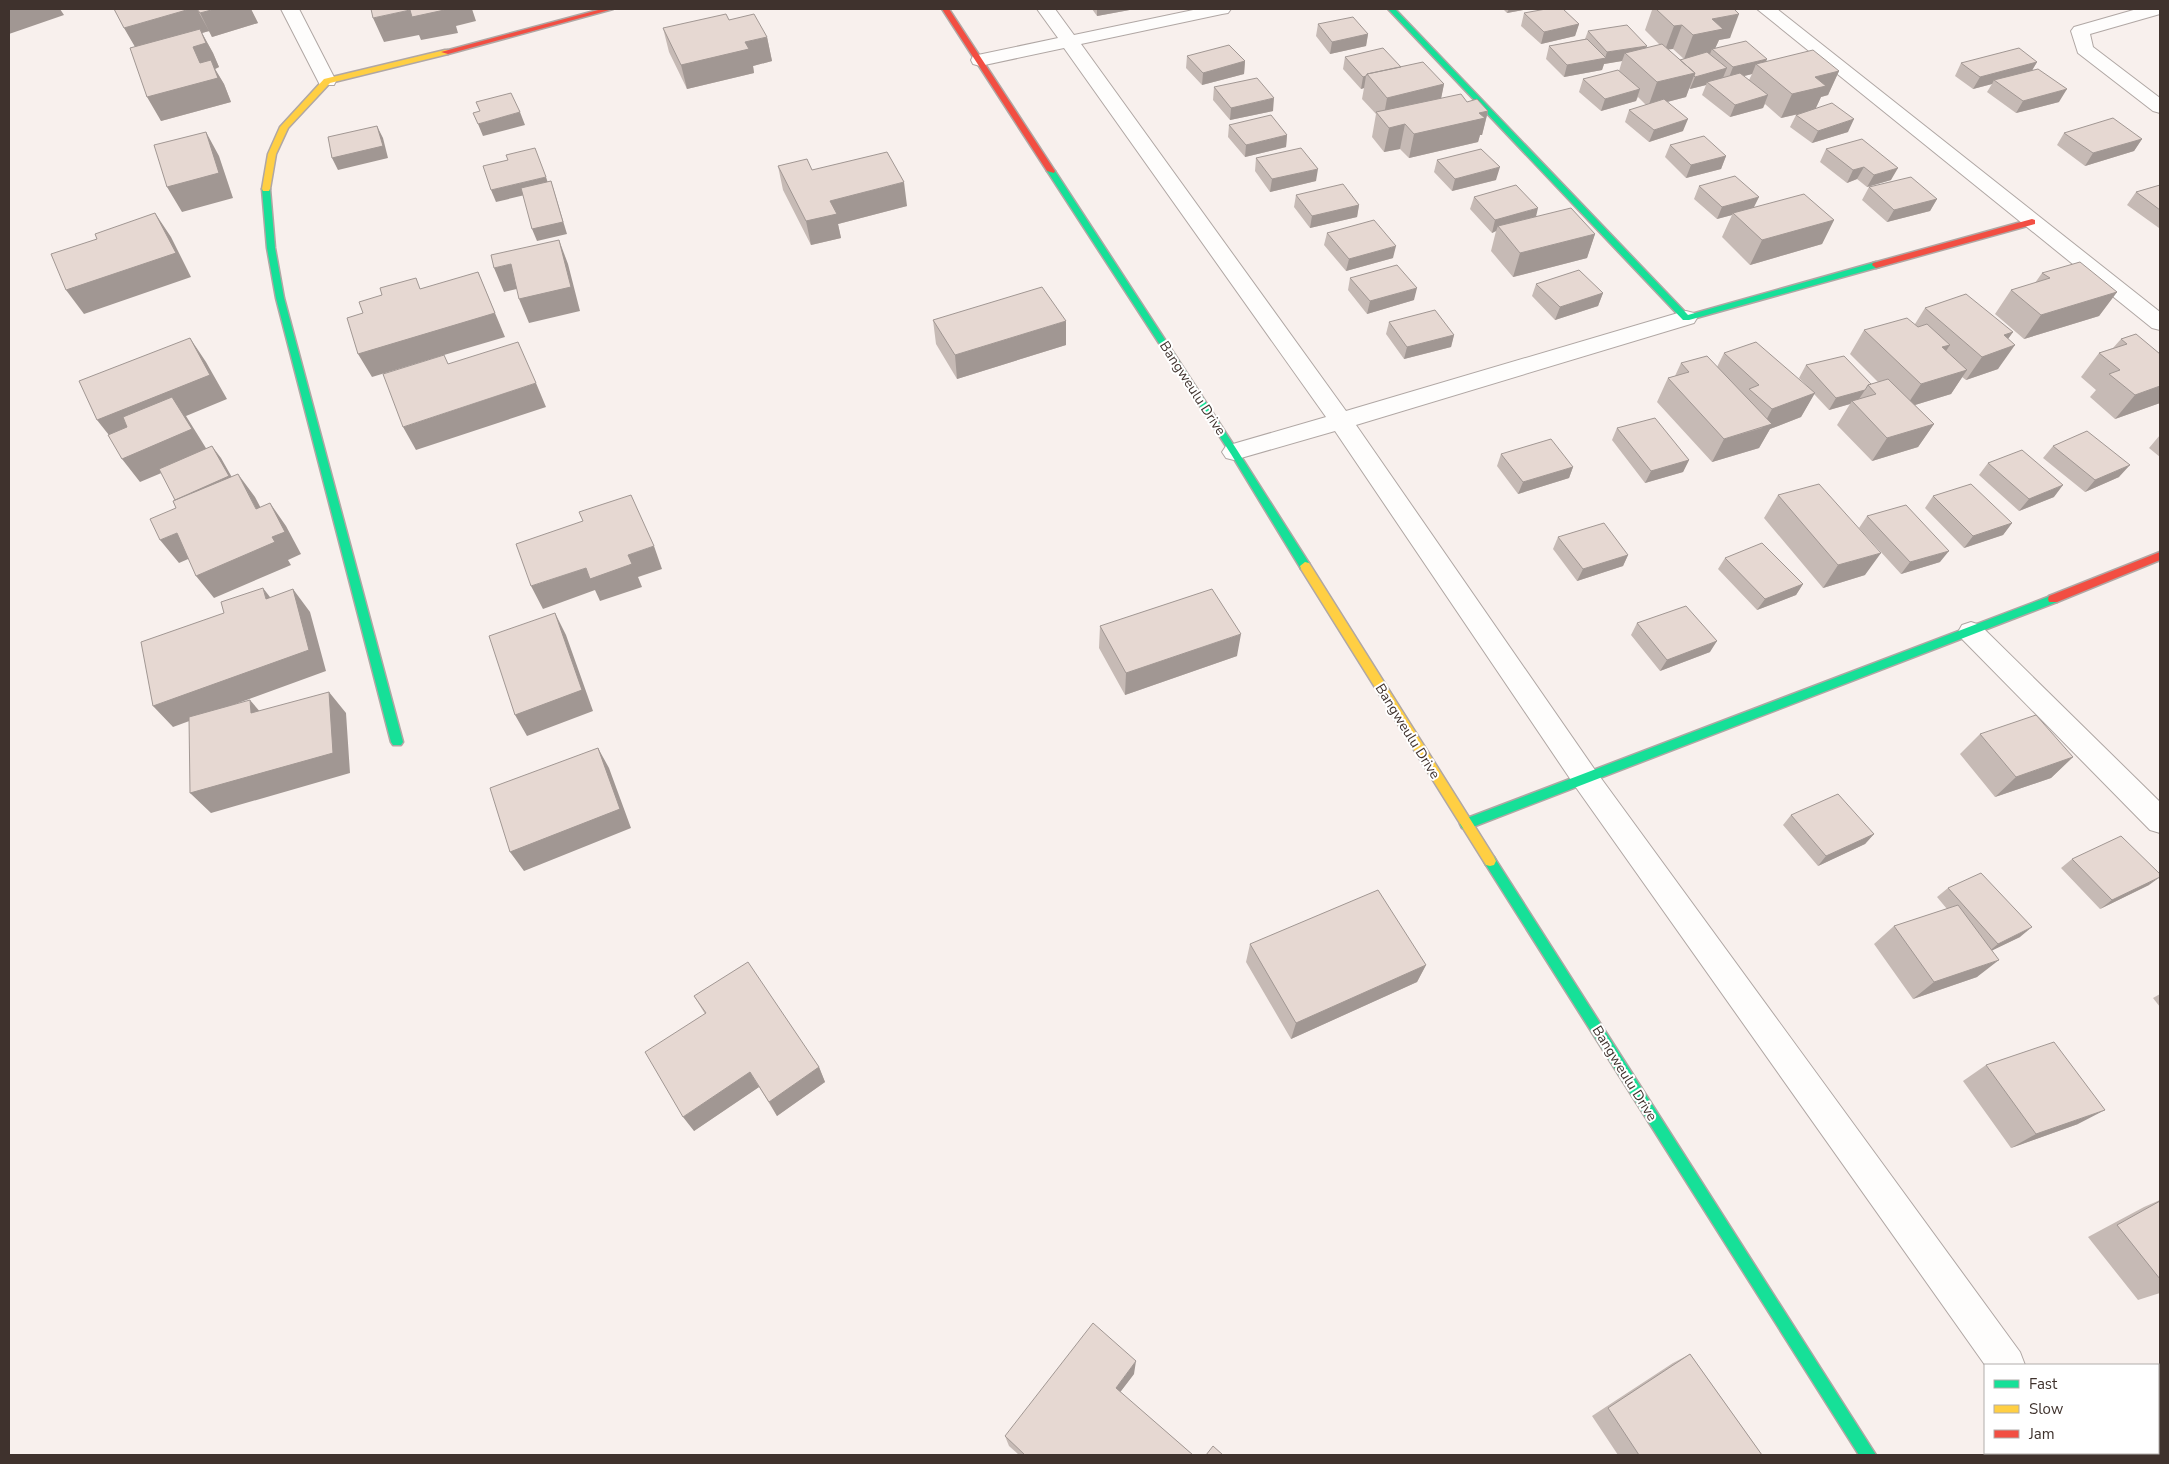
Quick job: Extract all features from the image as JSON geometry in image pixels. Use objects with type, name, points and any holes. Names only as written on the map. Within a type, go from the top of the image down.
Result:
[{"type":"street","points":[[290,9],[327,81]]},
{"type":"street","points":[[397,742],[280,298],[271,248],[266,188],[272,154],[284,127],[327,81],[550,26],[609,9]]},
{"type":"street","name":"Bangweulu Drive","points":[[946,9],[1234,452],[1466,824],[1868,1455]]},
{"type":"street","points":[[1046,9],[1341,421],[1585,778],[2006,1364]]},
{"type":"street","points":[[980,60],[1222,9]]},
{"type":"street","points":[[1391,9],[1686,318]]},
{"type":"street","points":[[1766,9],[2160,323]]},
{"type":"street","points":[[2157,9],[2080,31],[2084,49],[2160,107]]},
{"type":"street","points":[[1234,452],[1686,318],[2032,222]]},
{"type":"street","points":[[1466,824],[1971,632],[2160,556]]},
{"type":"street","points":[[1971,632],[2160,821]]},
{"type":"building","points":[[114,9],[190,9],[124,28]]},
{"type":"building","points":[[197,9],[215,9],[200,13]]},
{"type":"building","points":[[371,9],[449,9],[412,17],[410,10],[373,18]]},
{"type":"building","points":[[1546,9],[1563,9],[1579,24],[1544,32],[1524,13]]},
{"type":"building","points":[[1656,9],[1734,9],[1739,14],[1712,19],[1723,29],[1693,35],[1682,25],[1674,26]]},
{"type":"building","points":[[726,14],[729,20],[754,14],[767,37],[745,42],[749,49],[681,65],[663,28]]},
{"type":"building","points":[[1353,17],[1368,34],[1332,42],[1318,24]]},
{"type":"building","points":[[1627,25],[1647,46],[1607,52],[1588,31]]},
{"type":"building","points":[[200,29],[206,43],[193,47],[200,63],[211,60],[218,78],[147,97],[130,48]]},
{"type":"building","points":[[1587,39],[1606,58],[1567,65],[1549,46]]},
{"type":"building","points":[[1746,41],[1767,59],[1733,67],[1712,49]]},
{"type":"building","points":[[1662,44],[1695,73],[1657,82],[1625,53]]},
{"type":"building","points":[[1229,45],[1245,61],[1203,73],[1187,56]]},
{"type":"building","points":[[1383,48],[1401,67],[1367,74],[1363,77],[1345,57]]},
{"type":"building","points":[[2019,48],[2037,62],[1980,77],[1961,63]]},
{"type":"building","points":[[1813,50],[1839,71],[1815,77],[1826,86],[1792,94],[1756,64]]},
{"type":"building","points":[[1707,52],[1727,68],[1695,77],[1695,73],[1680,60]]},
{"type":"building","points":[[1423,62],[1444,84],[1387,98],[1367,74]]},
{"type":"building","points":[[2038,69],[2067,89],[2023,101],[1994,80]]},
{"type":"building","points":[[1618,70],[1640,89],[1605,99],[1583,79]]},
{"type":"building","points":[[1740,73],[1768,95],[1735,105],[1707,82]]},
{"type":"building","points":[[1257,78],[1274,98],[1231,108],[1214,87]]},
{"type":"building","points":[[511,93],[520,112],[478,124],[473,113],[480,111],[476,102]]},
{"type":"building","points":[[1461,94],[1467,102],[1477,99],[1488,111],[1479,113],[1485,118],[1414,134],[1405,124],[1389,128],[1376,112]]},
{"type":"building","points":[[1664,99],[1688,119],[1654,130],[1629,110]]},
{"type":"building","points":[[1832,103],[1854,119],[1818,131],[1796,115]]},
{"type":"building","points":[[1271,115],[1287,135],[1246,145],[1229,125]]},
{"type":"building","points":[[2113,118],[2142,139],[2093,153],[2064,133]]},
{"type":"building","points":[[377,126],[383,146],[332,158],[328,137]]},
{"type":"building","points":[[206,132],[219,173],[167,187],[154,145]]},
{"type":"building","points":[[1704,136],[1726,156],[1691,165],[1670,145]]},
{"type":"building","points":[[1862,139],[1898,168],[1874,175],[1864,167],[1853,170],[1826,149]]},
{"type":"building","points":[[535,148],[546,177],[491,190],[483,166],[508,160],[506,155]]},
{"type":"building","points":[[1301,148],[1318,169],[1272,179],[1256,158]]},
{"type":"building","points":[[1481,149],[1500,167],[1455,179],[1437,160]]},
{"type":"building","points":[[887,152],[904,182],[830,201],[837,214],[806,221],[778,166],[807,159],[812,170]]},
{"type":"building","points":[[1735,176],[1759,197],[1722,207],[1699,186]]},
{"type":"building","points":[[1911,177],[1937,199],[1894,210],[1869,187]]},
{"type":"building","points":[[551,181],[563,222],[532,229],[521,188]]},
{"type":"building","points":[[1343,184],[1359,205],[1312,216],[1296,195]]},
{"type":"building","points":[[1516,185],[1538,208],[1495,220],[1474,197]]},
{"type":"building","points":[[2160,185],[2160,210],[2136,192]]},
{"type":"building","points":[[1804,194],[1834,220],[1762,240],[1733,213]]},
{"type":"building","points":[[1571,208],[1595,234],[1520,253],[1498,226]]},
{"type":"building","points":[[155,213],[176,253],[66,290],[51,254],[97,239],[95,234]]},
{"type":"building","points":[[1374,220],[1396,246],[1349,259],[1327,233]]},
{"type":"building","points":[[559,240],[571,287],[519,299],[511,264],[494,268],[491,255]]},
{"type":"building","points":[[2080,262],[2117,292],[2041,315],[2011,290],[2050,278],[2042,273]]},
{"type":"building","points":[[1397,265],[1417,288],[1370,301],[1350,278]]},
{"type":"building","points":[[1579,270],[1603,293],[1560,307],[1536,284]]},
{"type":"building","points":[[478,272],[495,313],[358,354],[347,318],[363,313],[359,302],[382,295],[380,288],[416,278],[420,289]]},
{"type":"building","points":[[1042,287],[1066,321],[955,355],[933,320]]},
{"type":"building","points":[[1966,294],[2013,332],[2004,335],[2015,345],[1982,357],[1925,308]]},
{"type":"building","points":[[1435,310],[1454,335],[1407,347],[1389,322]]},
{"type":"building","points":[[1907,318],[1918,327],[1927,324],[1950,345],[1942,347],[1967,370],[1921,384],[1864,330]]},
{"type":"building","points":[[2136,334],[2160,354],[2160,386],[2135,395],[2109,374],[2120,370],[2099,353],[2127,344],[2121,339]]},
{"type":"building","points":[[190,338],[210,375],[97,420],[79,381]]},
{"type":"building","points":[[518,342],[536,383],[403,427],[383,374],[444,355],[448,364]]},
{"type":"building","points":[[1756,342],[1815,393],[1772,409],[1749,389],[1759,385],[1724,353]]},
{"type":"building","points":[[1707,356],[1772,424],[1724,439],[1668,378],[1689,372],[1681,363]]},
{"type":"building","points":[[1844,356],[1871,384],[1865,390],[1836,398],[1806,365]]},
{"type":"building","points":[[1888,379],[1934,424],[1887,438],[1852,401],[1876,394],[1868,385]]},
{"type":"building","points":[[172,397],[192,429],[122,459],[108,435],[127,427],[123,417]]},
{"type":"building","points":[[1655,418],[1689,460],[1651,471],[1617,428]]},
{"type":"building","points":[[2087,431],[2130,465],[2095,480],[2053,446]]},
{"type":"building","points":[[1551,439],[1573,467],[1523,482],[1501,454]]},
{"type":"building","points":[[212,446],[229,476],[175,500],[159,469]]},
{"type":"building","points":[[2022,450],[2063,485],[2029,499],[1988,463]]},
{"type":"building","points":[[238,474],[256,509],[270,503],[285,532],[272,537],[275,542],[196,576],[177,533],[160,540],[150,519],[176,508],[173,501]]},
{"type":"building","points":[[1819,484],[1881,553],[1838,565],[1778,495]]},
{"type":"building","points":[[1971,484],[2012,523],[1973,536],[1933,496]]},
{"type":"building","points":[[631,495],[654,546],[628,555],[632,564],[590,579],[586,568],[531,586],[516,544],[583,521],[579,512]]},
{"type":"building","points":[[1906,505],[1949,551],[1910,562],[1867,516]]},
{"type":"building","points":[[1604,523],[1628,555],[1583,569],[1558,537]]},
{"type":"building","points":[[1762,543],[1803,584],[1765,599],[1725,558]]},
{"type":"building","points":[[263,588],[266,599],[293,589],[309,650],[153,706],[141,642],[224,613],[221,602]]},
{"type":"building","points":[[1212,589],[1241,634],[1126,673],[1100,626]]},
{"type":"building","points":[[1686,606],[1717,641],[1667,660],[1637,623]]},
{"type":"building","points":[[555,613],[582,690],[515,715],[489,636]]},
{"type":"building","points":[[329,692],[333,753],[190,793],[189,717],[250,700],[251,713]]},
{"type":"building","points":[[2036,715],[2073,757],[2016,777],[1980,734]]},
{"type":"building","points":[[598,748],[620,809],[510,852],[490,788]]},
{"type":"building","points":[[1838,794],[1874,834],[1826,856],[1791,815]]},
{"type":"building","points":[[2121,836],[2160,874],[2160,877],[2112,900],[2072,859]]},
{"type":"building","points":[[1981,873],[2032,927],[1998,944],[1948,888]]},
{"type":"building","points":[[1378,890],[1426,965],[1296,1023],[1250,944]]},
{"type":"building","points":[[1958,905],[1999,960],[1934,982],[1894,926]]},
{"type":"building","points":[[748,962],[819,1067],[769,1102],[750,1072],[683,1117],[645,1052],[706,1013],[694,996]]},
{"type":"building","points":[[2054,1042],[2105,1110],[2036,1134],[1986,1065]]},
{"type":"building","points":[[2160,1201],[2160,1279],[2117,1225]]},
{"type":"building","points":[[1093,1323],[1136,1361],[1116,1388],[1193,1455],[1025,1455],[1005,1436]]},
{"type":"building","points":[[1690,1354],[1762,1455],[1639,1455],[1608,1408]]},
{"type":"building","points":[[1213,1446],[1223,1455],[1206,1455]]},
{"type":"traffic: fast","points":[[1391,9],[1686,318],[1876,265]]},
{"type":"traffic: fast","points":[[1051,171],[1234,452],[1305,566]]},
{"type":"traffic: fast","points":[[266,189],[271,248],[280,298],[397,742]]},
{"type":"traffic: fast","points":[[1466,824],[2053,599]]},
{"type":"traffic: fast","points":[[1490,861],[1868,1455]]},
{"type":"traffic: slow","points":[[266,189],[272,154],[284,127],[327,81],[445,52]]},
{"type":"traffic: slow","points":[[1305,566],[1490,861]]},
{"type":"traffic: jam","points":[[445,52],[609,9]]},
{"type":"traffic: jam","points":[[945,9],[1051,171]]},
{"type":"traffic: jam","points":[[1876,265],[2032,222]]},
{"type":"traffic: jam","points":[[2053,599],[2160,556]]}]
